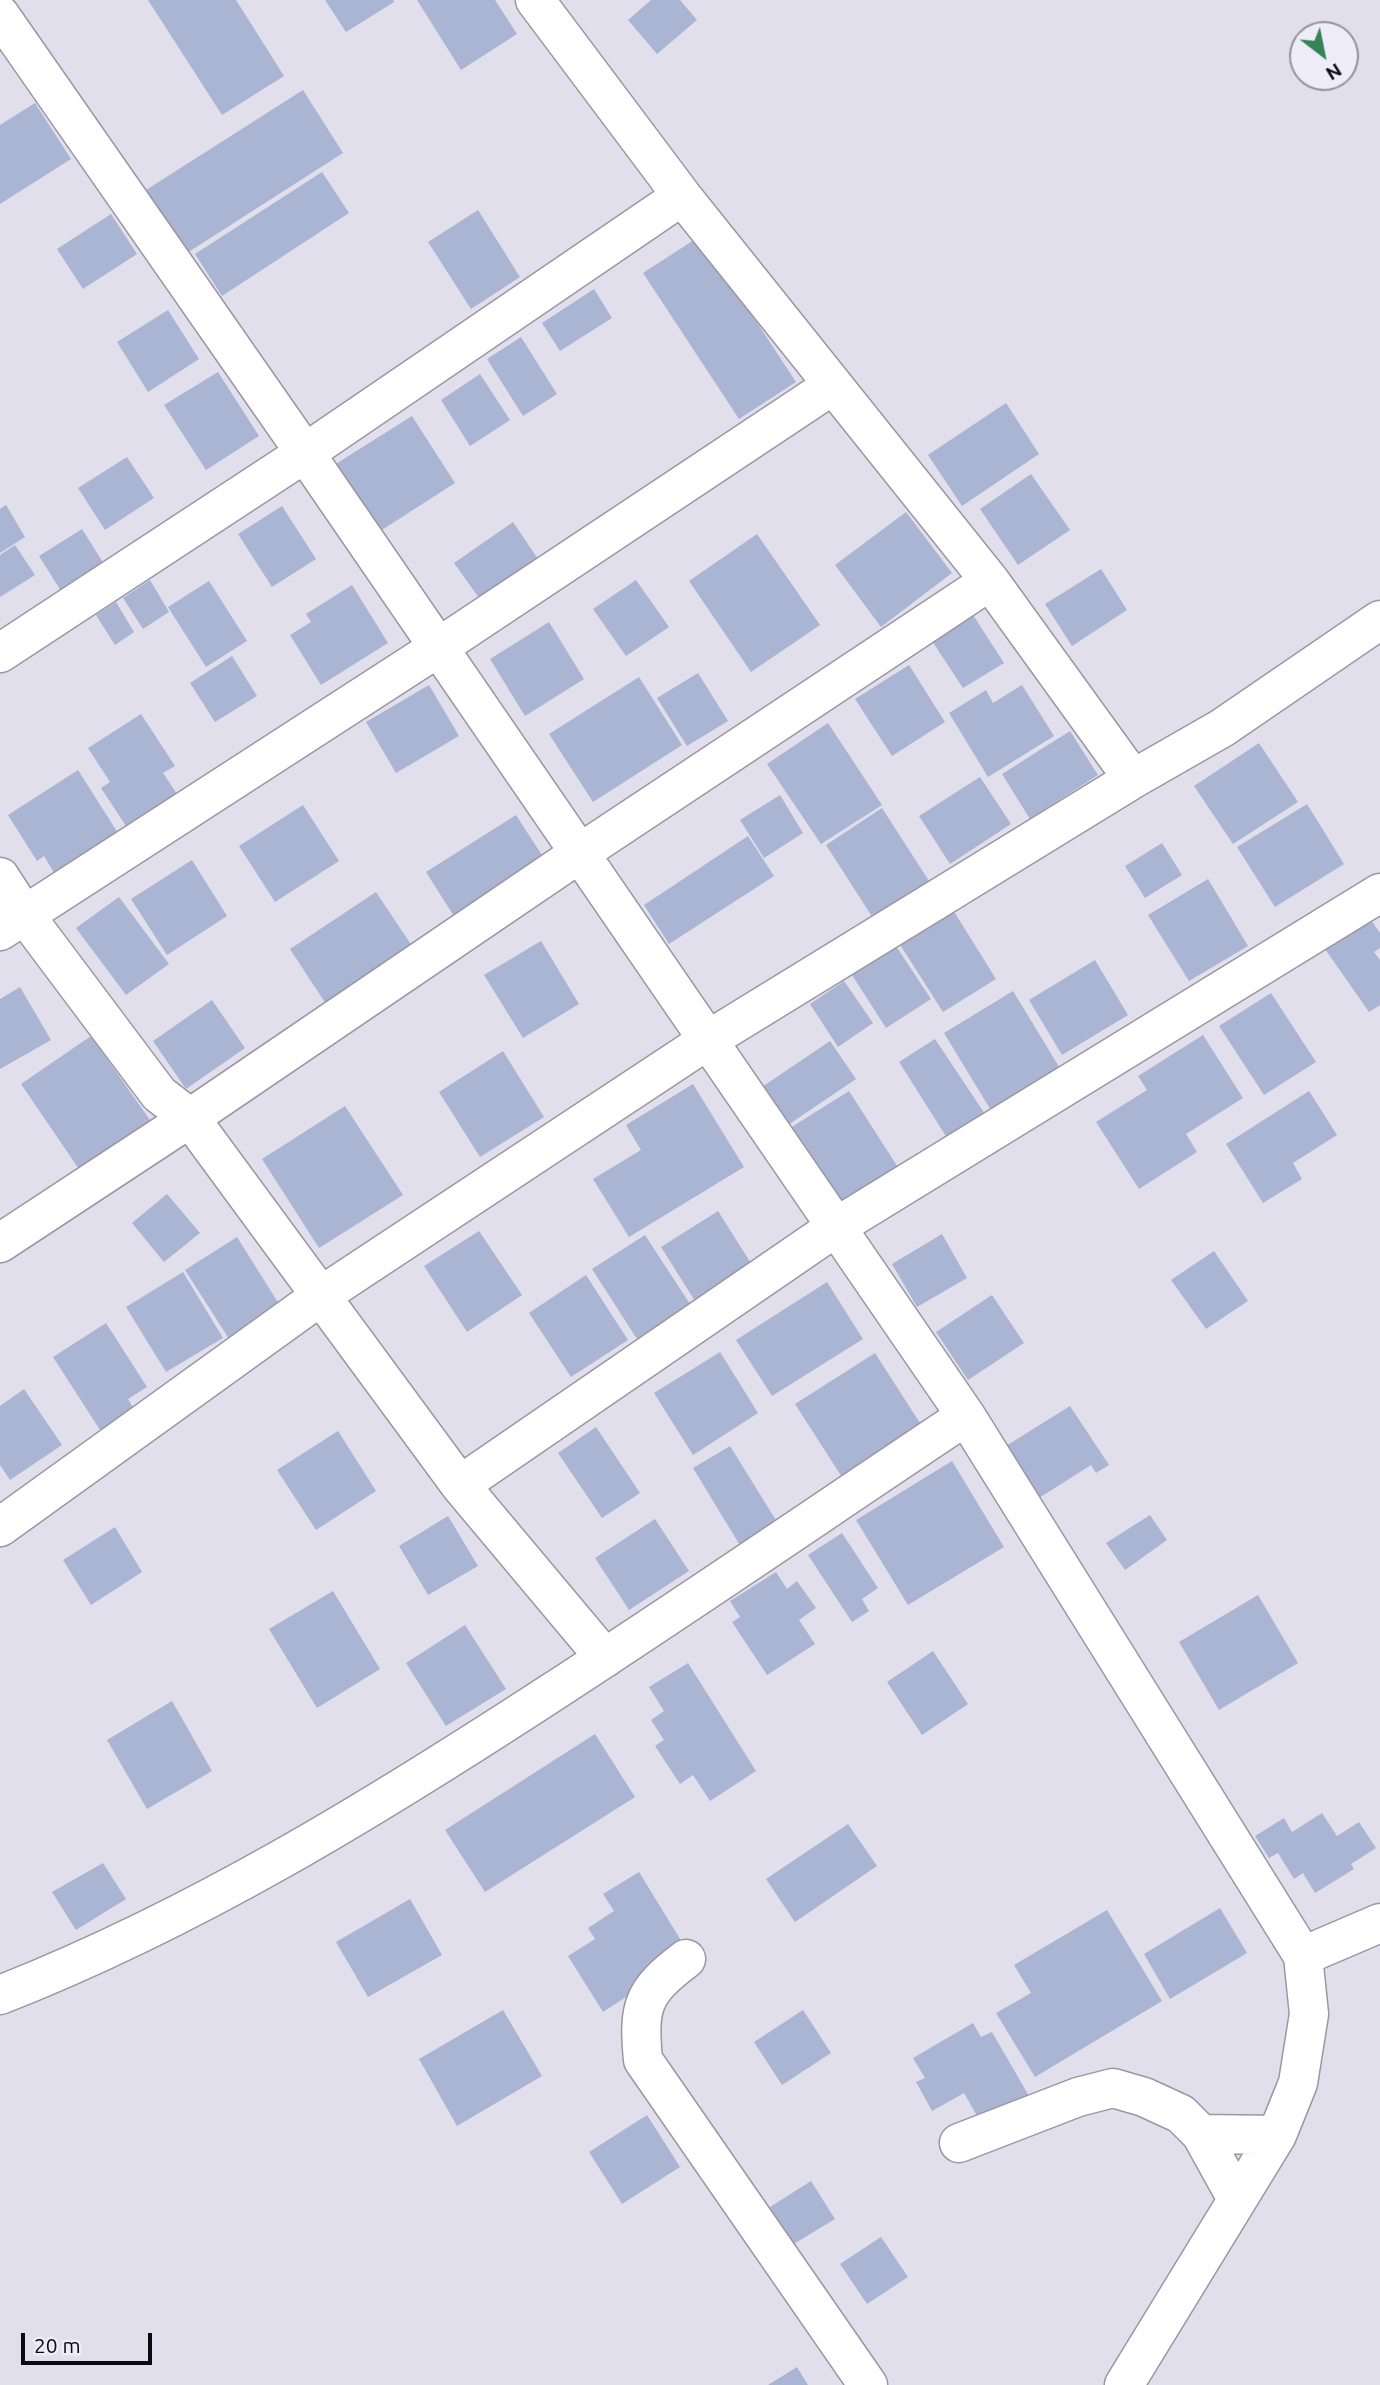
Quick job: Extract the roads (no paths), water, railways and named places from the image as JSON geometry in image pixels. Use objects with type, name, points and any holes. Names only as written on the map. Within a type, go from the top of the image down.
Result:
[{"type":"street","points":[[536,0],[682,196],[989,581],[1133,779]]},
{"type":"street","points":[[0,15],[439,647],[966,1416],[1303,1956],[1309,2014],[1298,2083],[1277,2135],[1124,2385]]},
{"type":"street","points":[[0,653],[305,453],[682,196]]},
{"type":"street","points":[[12,922],[439,647],[833,385]]},
{"type":"street","points":[[0,1243],[989,581]]},
{"type":"street","points":[[0,1527],[322,1295],[708,1040],[1133,779],[1222,728],[1380,620]]},
{"type":"street","points":[[0,877],[12,922],[159,1094],[190,1118],[460,1485],[604,1658]]},
{"type":"street","points":[[460,1485],[836,1227],[1380,893]]},
{"type":"street","points":[[0,1995],[53,1974],[228,1889],[416,1781],[966,1416]]},
{"type":"street","points":[[1303,1956],[1380,1923]]},
{"type":"street","points":[[686,1959],[661,1978],[646,1999],[640,2026],[643,2060],[868,2385]]},
{"type":"street","points":[[959,2143],[1078,2097],[1113,2088],[1144,2097],[1181,2114],[1201,2134],[1237,2199]]},
{"type":"street","points":[[1201,2134],[1277,2135]]}]
